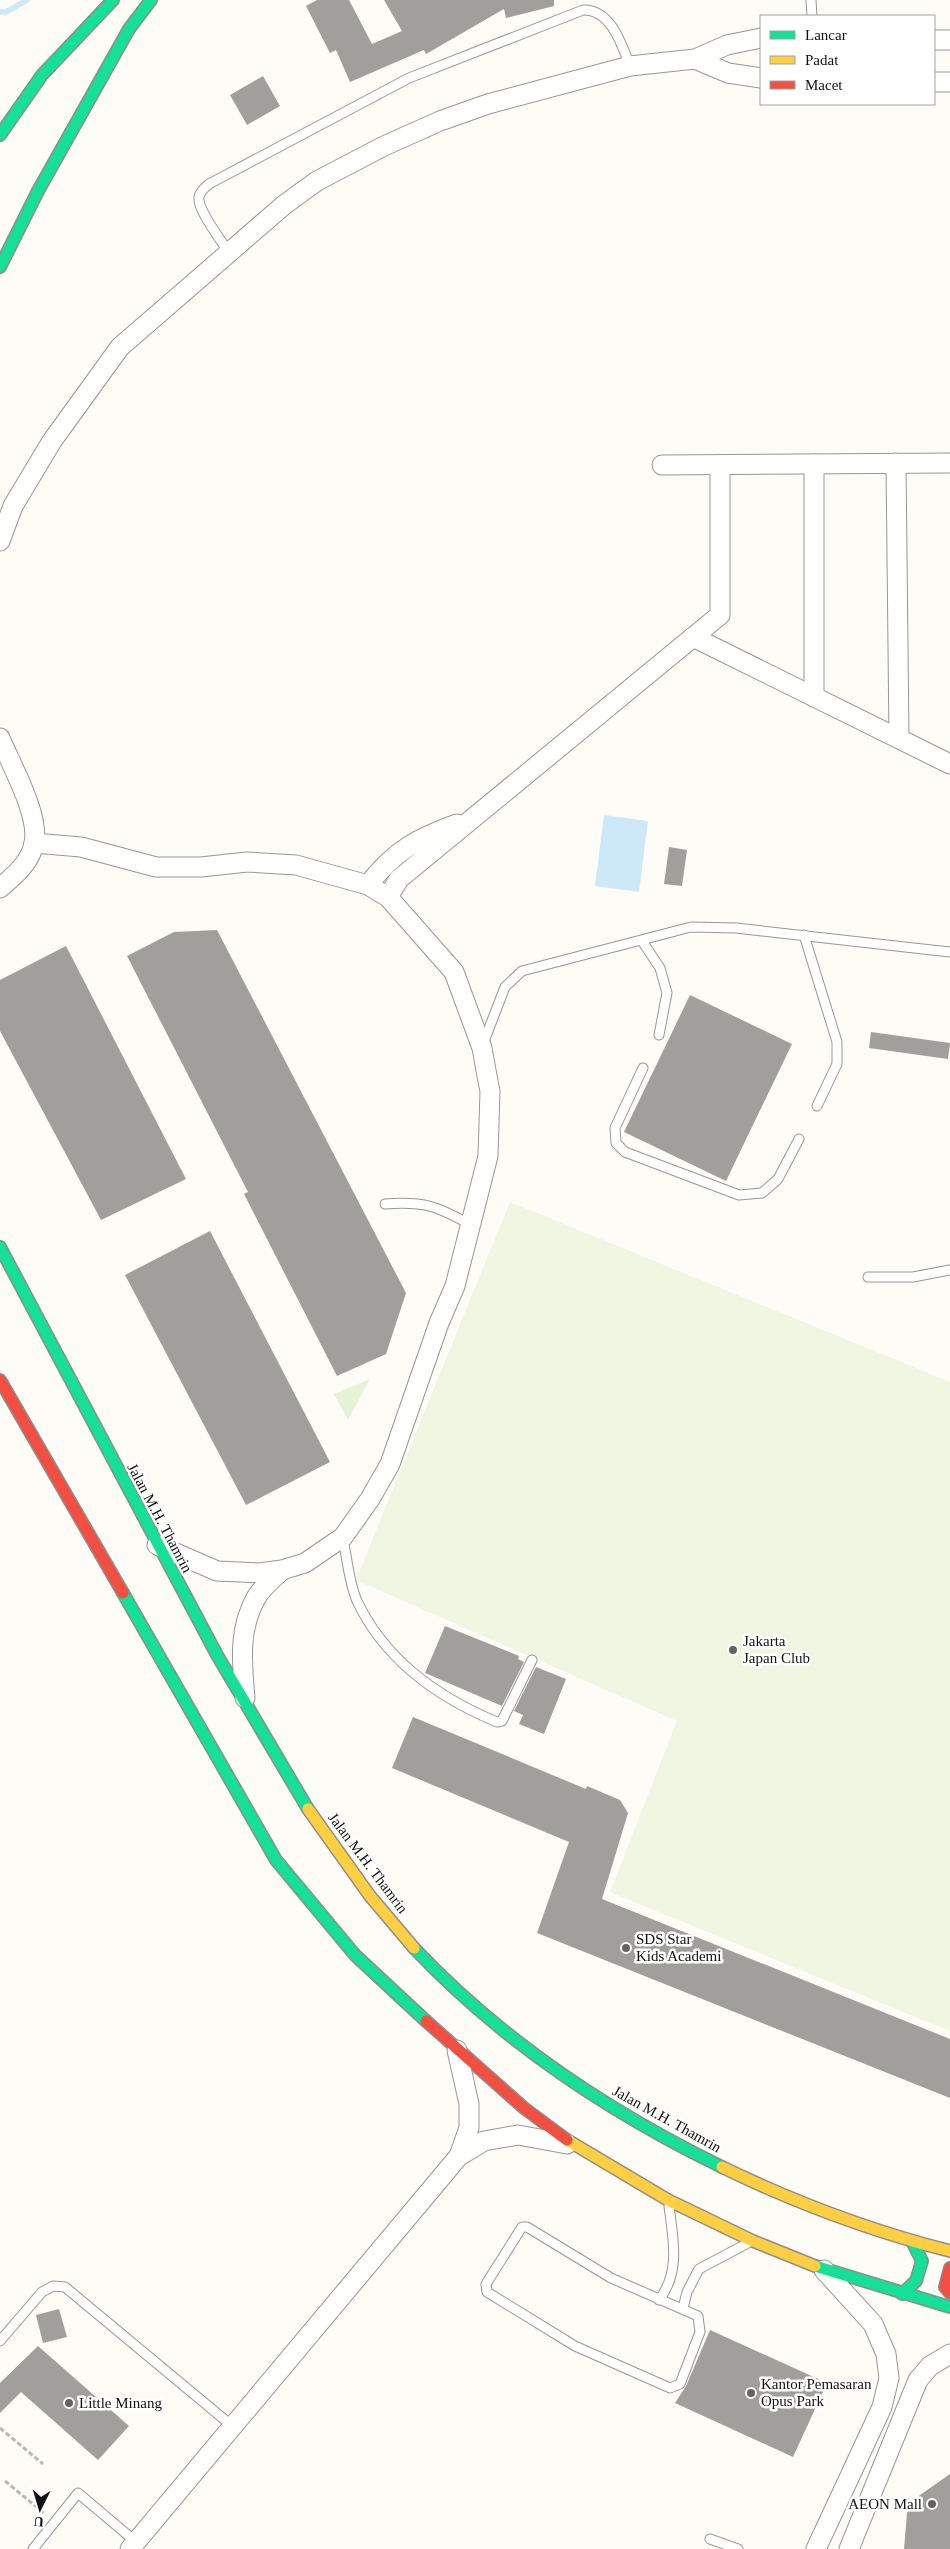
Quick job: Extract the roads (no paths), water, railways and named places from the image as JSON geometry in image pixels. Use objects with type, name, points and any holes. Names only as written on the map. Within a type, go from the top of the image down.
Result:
[{"type":"main road","points":[[0,135],[42,75],[113,0]]},
{"type":"main road","points":[[0,267],[38,191],[128,28],[151,0]]},
{"type":"main road","name":"Jalan M.H. Thamrin","points":[[0,1247],[246,1709],[311,1811],[360,1882],[442,1984],[518,2044],[615,2109],[694,2154],[842,2220],[913,2243],[950,2251]]},
{"type":"main road","points":[[0,1380],[276,1860],[355,1955],[418,2009],[457,2050],[524,2108],[572,2144],[668,2200],[753,2241],[823,2269],[950,2307]]},
{"type":"main road","points":[[902,2294],[916,2281],[922,2261],[913,2243]]},
{"type":"main road","points":[[950,2268],[945,2286],[950,2293]]},
{"type":"street","points":[[0,541],[13,506],[52,441],[120,347],[284,205],[317,181],[384,146],[440,121],[488,104],[630,66],[695,59],[727,44],[760,38]]},
{"type":"street","points":[[935,40],[950,40]]},
{"type":"street","points":[[695,59],[728,74],[760,78]]},
{"type":"street","points":[[935,82],[950,82]]},
{"type":"street","points":[[662,465],[950,462]]},
{"type":"street","points":[[896,463],[899,738]]},
{"type":"street","points":[[388,897],[400,879],[470,819],[720,615],[720,464]]},
{"type":"street","points":[[814,464],[814,697]]},
{"type":"street","points":[[693,637],[950,764]]},
{"type":"street","points":[[0,738],[33,816],[34,843],[23,867],[0,888]]},
{"type":"street","points":[[368,885],[384,864],[422,837],[470,819]]},
{"type":"street","points":[[34,843],[81,847],[156,868],[201,867],[247,862],[296,865],[368,885],[388,897],[454,972],[482,1048],[490,1090],[488,1156],[455,1286],[439,1323],[390,1464],[370,1499],[342,1538],[305,1563],[282,1570],[259,1573],[217,1571],[157,1545]]},
{"type":"street","points":[[246,1709],[241,1650],[244,1626],[256,1597],[282,1570]]},
{"type":"street","points":[[457,2050],[469,2104],[469,2128],[459,2156]]},
{"type":"street","points":[[133,2545],[231,2425],[459,2156],[484,2141],[518,2135],[572,2144]]},
{"type":"street","points":[[816,2549],[882,2407],[889,2378],[886,2354],[874,2324],[823,2269]]},
{"type":"street","points":[[849,2549],[918,2380],[930,2366],[950,2354]]},
{"type":"lane","points":[[811,0],[812,15]]},
{"type":"lane","points":[[229,253],[200,207],[199,197],[209,184],[409,78],[583,10],[595,11],[612,27],[620,39],[630,66]]},
{"type":"lane","points":[[482,1048],[504,987],[522,971],[691,927],[736,928],[804,934],[950,952]]},
{"type":"lane","points":[[804,934],[837,1042],[837,1064],[816,1106]]},
{"type":"lane","points":[[642,941],[660,968],[667,993],[659,1035]]},
{"type":"lane","points":[[643,1068],[615,1128],[616,1143],[625,1152],[739,1196],[762,1193],[778,1179],[799,1139]]},
{"type":"lane","points":[[385,1204],[411,1202],[439,1207],[471,1225]]},
{"type":"lane","points":[[868,1277],[913,1276],[950,1270]]},
{"type":"lane","points":[[342,1538],[356,1600],[385,1644],[410,1671],[426,1684],[497,1722],[502,1721],[532,1660]]},
{"type":"lane","points":[[660,2300],[668,2285],[675,2261],[668,2200]]},
{"type":"lane","points":[[527,2227],[611,2278],[660,2300],[684,2308],[698,2316],[701,2326],[680,2384],[670,2388],[575,2346],[487,2292],[486,2284],[518,2229],[527,2227]]},
{"type":"lane","points":[[684,2308],[688,2292],[698,2269],[753,2241]]},
{"type":"lane","points":[[0,2341],[42,2292],[53,2286],[65,2287],[231,2425]]},
{"type":"lane","points":[[33,2549],[78,2493],[133,2545]]},
{"type":"lane","points":[[710,2539],[738,2549]]},
{"type":"water","points":[[604,815],[648,821],[639,892],[595,886]]},
{"type":"waterway","points":[[0,12],[6,12],[27,0]]},
{"type":"place","name":"Jakarta Japan Club","points":[[733,1650]]},
{"type":"place","name":"SDS Star Kids Academi","points":[[626,1948]]},
{"type":"place","name":"Kantor Pemasaran Opus Park","points":[[751,2393]]},
{"type":"place","name":"Little Minang","points":[[69,2403]]},
{"type":"place","name":"AEON Mall","points":[[932,2504]]}]
